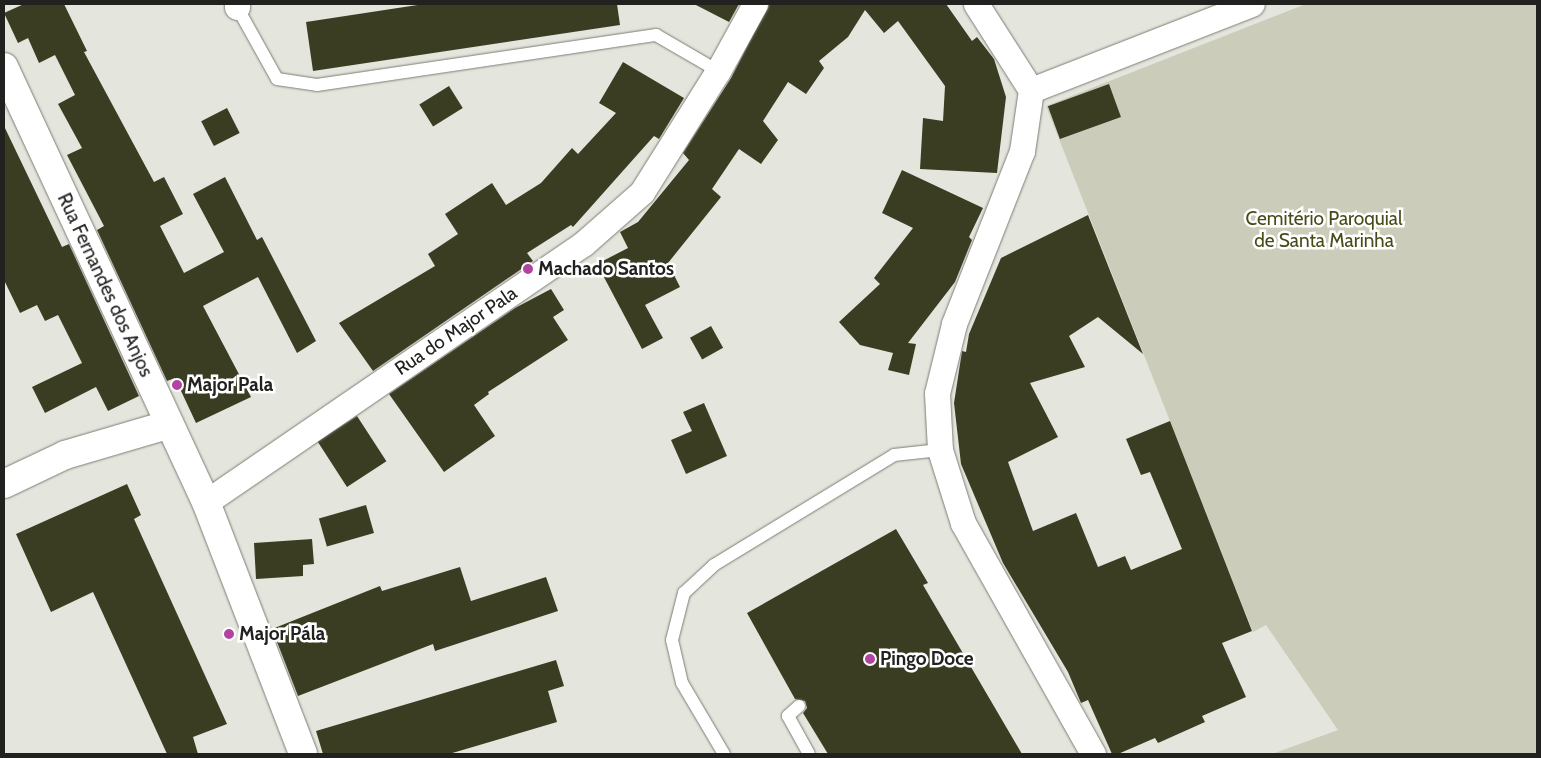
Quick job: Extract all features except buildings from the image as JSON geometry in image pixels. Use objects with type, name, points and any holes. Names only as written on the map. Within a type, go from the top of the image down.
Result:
[{"type":"street","name":"Rua do Major Pala","points":[[206,502],[583,244],[642,192],[718,70],[755,4]]},
{"type":"street","points":[[976,4],[1031,90],[1022,151],[954,324],[937,393],[940,450],[963,523],[1093,754]]},
{"type":"street","points":[[1031,90],[1252,4]]},
{"type":"street","name":"Rua Fernandes dos Anjos","points":[[4,67],[206,502],[303,754]]},
{"type":"street","points":[[4,484],[65,455],[170,424]]},
{"type":"lane","points":[[237,5],[277,79],[317,85],[656,35],[718,70]]},
{"type":"lane","points":[[724,754],[682,683],[672,640],[684,594],[714,565],[894,455],[940,450]]},
{"type":"lane","points":[[799,706],[788,716],[809,754]]},
{"type":"green space","name":"Cemitério Paroquial de Santa Marinha","points":[[1306,4],[1537,4],[1537,754],[1272,754],[1338,730],[1266,625],[1253,632],[1046,106]]},
{"type":"place","name":"Machado Santos","points":[[528,269]]},
{"type":"place","name":"Major Pala","points":[[177,385]]},
{"type":"place","name":"Major Pála","points":[[229,634]]},
{"type":"place","name":"Pingo Doce","points":[[870,659]]}]
